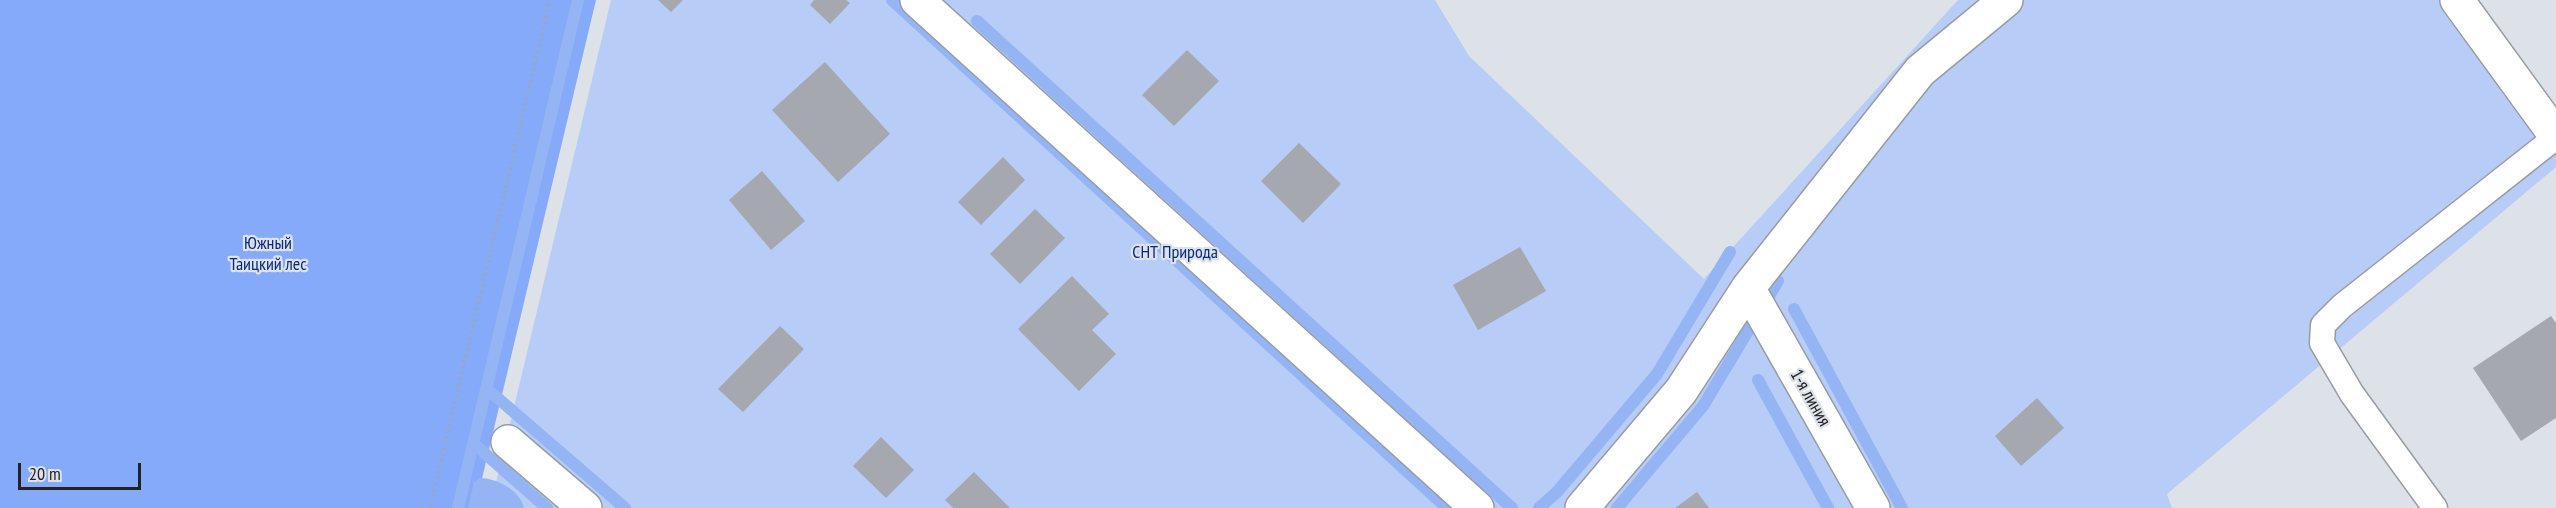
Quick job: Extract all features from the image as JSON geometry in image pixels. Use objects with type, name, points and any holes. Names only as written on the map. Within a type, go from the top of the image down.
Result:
[{"type":"street","points":[[917,0],[1477,508]]},
{"type":"street","points":[[1582,508],[1681,391],[1748,288],[1920,70],[2006,0]]},
{"type":"street","points":[[2457,0],[2556,136]]},
{"type":"street","name":"1-я линия","points":[[1748,288],[1873,508]]},
{"type":"street","points":[[508,442],[585,508]]},
{"type":"lane","points":[[2435,508],[2352,394],[2322,343],[2323,325],[2342,306],[2556,136]]},
{"type":"path","points":[[430,508],[550,0]]},
{"type":"green space","name":"Южный Таицкий лес","points":[[0,0],[596,0],[475,508],[0,508]]},
{"type":"green space","name":"СНТ Природа","points":[[611,0],[1435,0],[1469,56],[1704,279],[1958,0],[2470,0],[2556,127],[2556,167],[2167,494],[2172,508],[490,508]]},
{"type":"shaded area","points":[[480,478],[493,480],[506,486],[518,496],[524,508],[468,508],[474,482]]},
{"type":"building","points":[[658,0],[683,0],[671,12]]},
{"type":"building","points":[[814,0],[846,0],[850,3],[830,24],[810,5]]},
{"type":"building","points":[[1187,50],[1219,81],[1174,126],[1142,95]]},
{"type":"building","points":[[825,62],[890,134],[838,182],[772,110]]},
{"type":"building","points":[[1299,143],[1341,184],[1303,223],[1261,181]]},
{"type":"building","points":[[1003,157],[1025,180],[981,225],[958,202]]},
{"type":"building","points":[[762,171],[805,221],[771,250],[729,200]]},
{"type":"building","points":[[1035,209],[1065,238],[1020,284],[990,254]]},
{"type":"building","points":[[1520,247],[1546,291],[1478,330],[1453,285]]},
{"type":"building","points":[[1072,276],[1109,314],[1092,330],[1116,354],[1079,391],[1018,329]]},
{"type":"building","points":[[2551,316],[2556,323],[2556,418],[2521,441],[2473,368]]},
{"type":"building","points":[[780,326],[804,349],[743,412],[718,389]]},
{"type":"building","points":[[2037,398],[2064,428],[2021,466],[1995,436]]},
{"type":"building","points":[[881,437],[914,470],[886,498],[853,466]]},
{"type":"building","points":[[974,472],[1010,508],[953,508],[945,500]]},
{"type":"building","points":[[1697,492],[1709,508],[1675,508]]},
{"type":"waterway","points":[[458,508],[578,0]]},
{"type":"waterway","points":[[892,0],[1447,508]]},
{"type":"waterway","points":[[977,21],[1512,508]]},
{"type":"waterway","points":[[1539,508],[1557,492],[1657,374],[1730,252]]},
{"type":"waterway","points":[[1617,508],[1703,406],[1778,281]]},
{"type":"waterway","points":[[1794,309],[1902,508]]},
{"type":"waterway","points":[[1758,380],[1828,508]]},
{"type":"waterway","points":[[486,388],[625,508]]},
{"type":"waterway","points":[[473,443],[547,508]]}]
